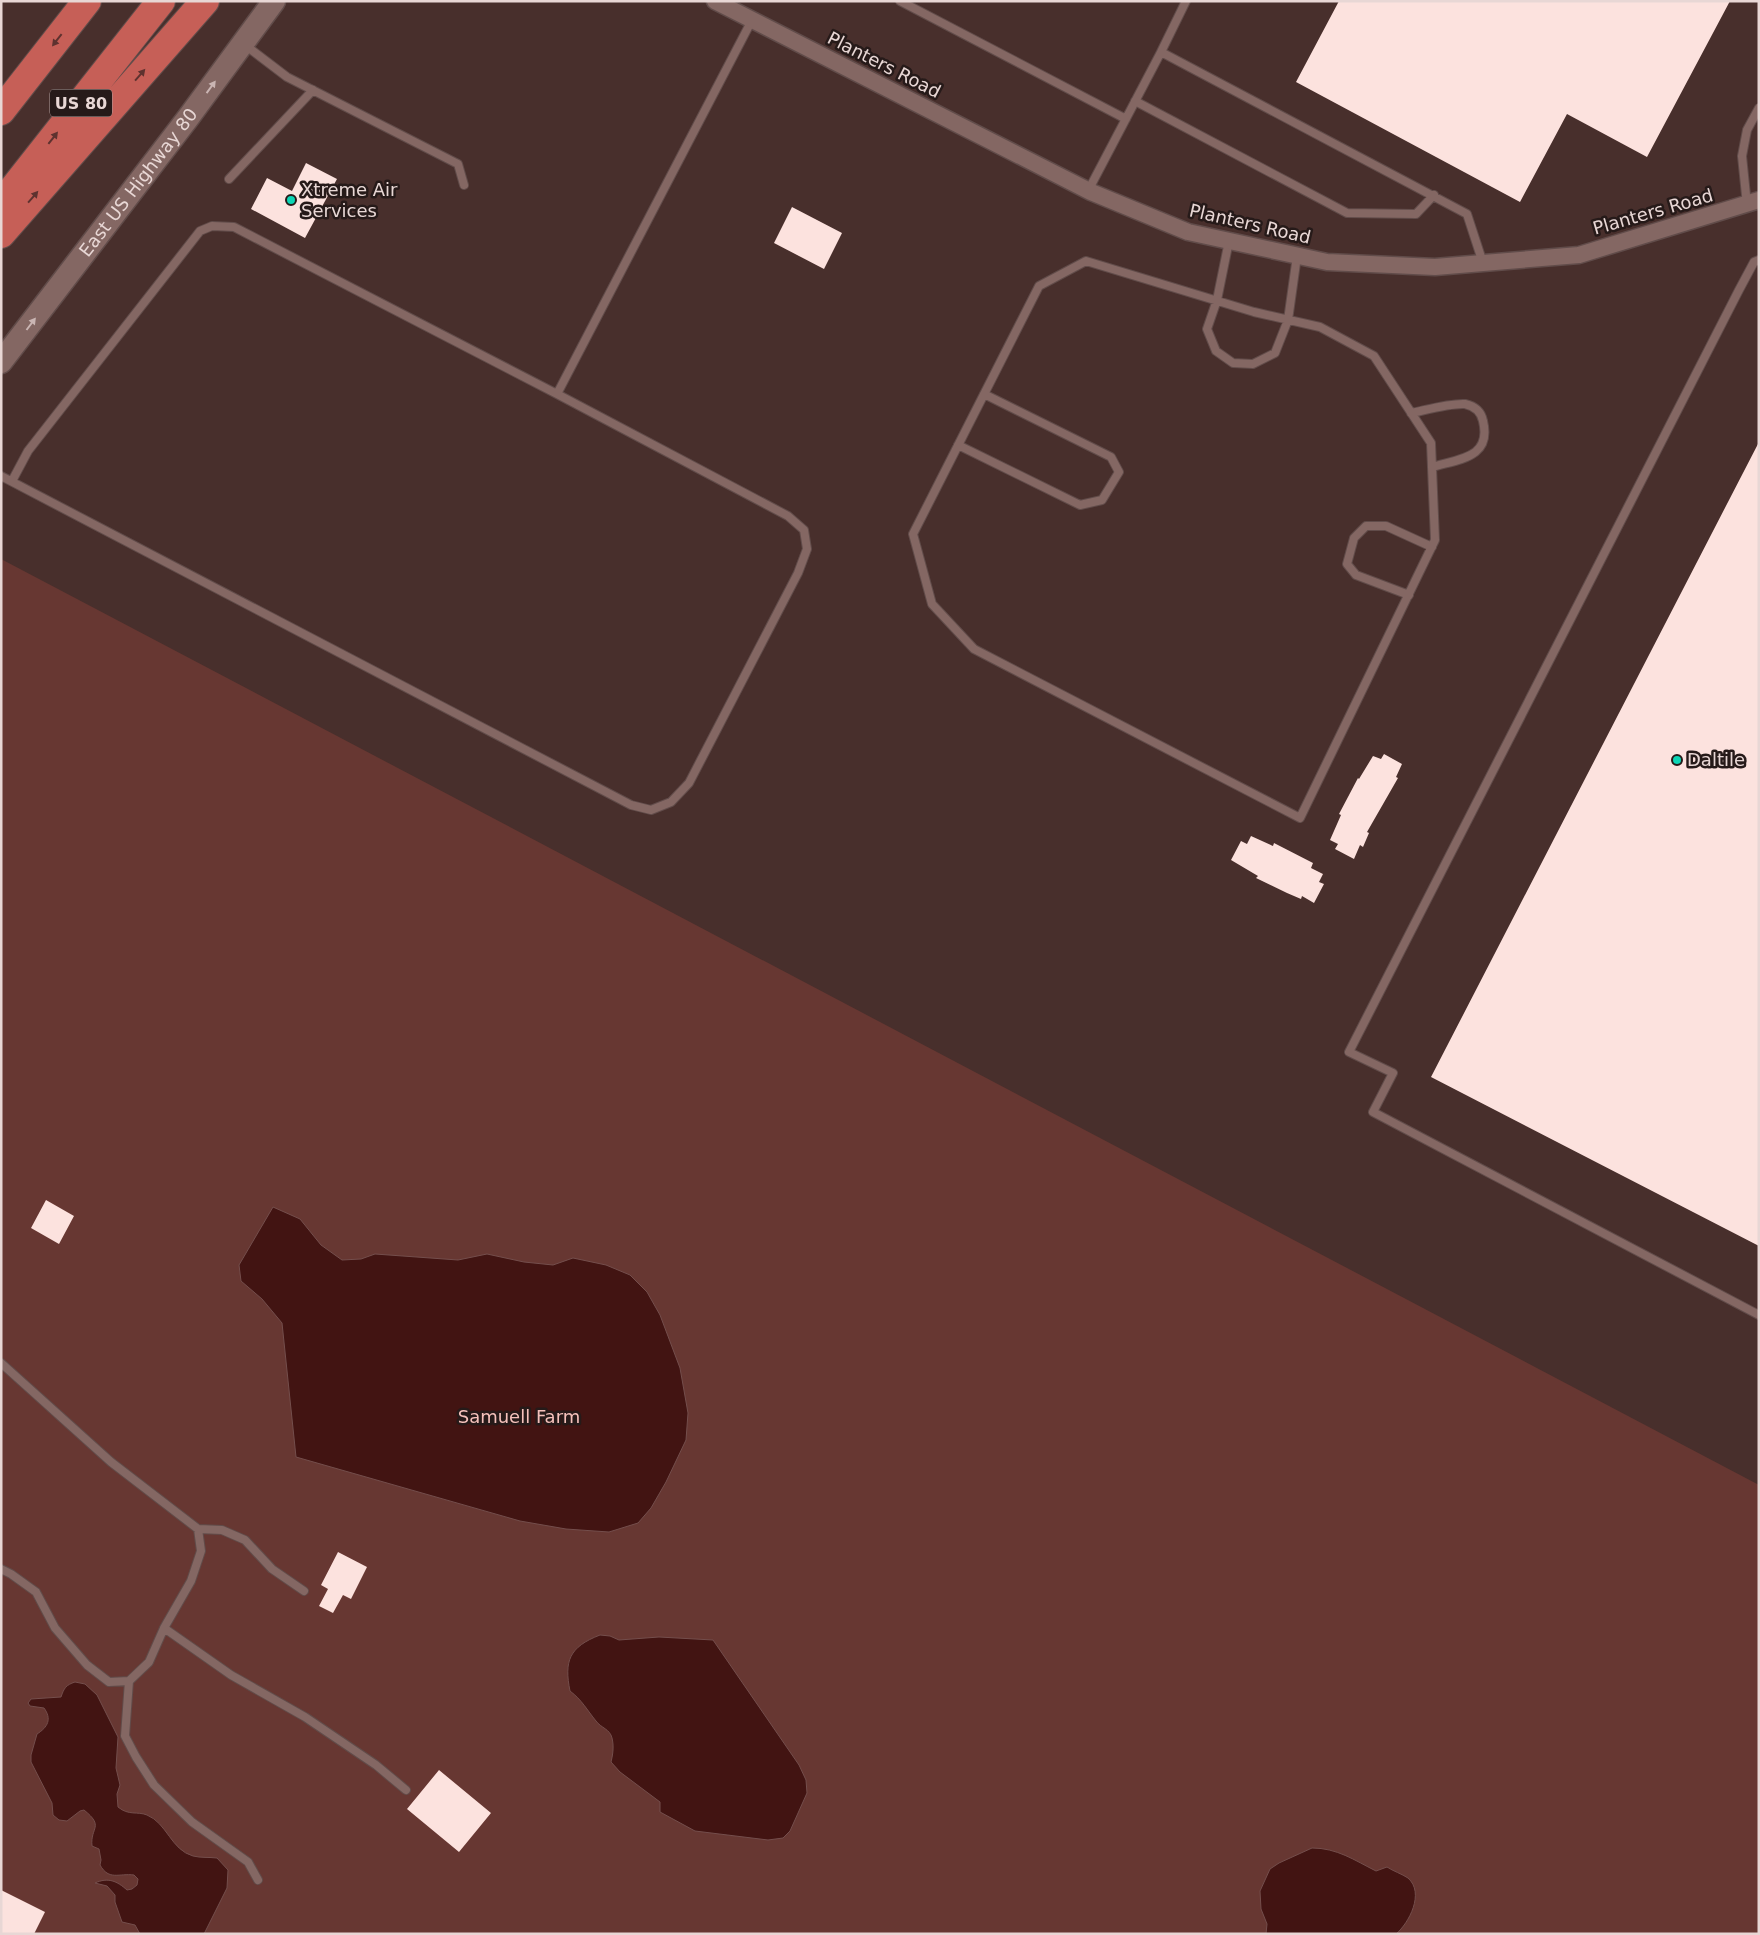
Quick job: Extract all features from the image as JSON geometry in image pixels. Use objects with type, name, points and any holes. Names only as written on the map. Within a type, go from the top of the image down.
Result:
[{"type":"highway","name":"US 80","points":[[1,111],[87,1]]},
{"type":"highway","name":"US 80","points":[[1,204],[161,1]]},
{"type":"highway","points":[[1,234],[205,1]]},
{"type":"main road","name":"East US Highway 80","points":[[1,362],[274,1]]},
{"type":"street","name":"Planters Road","points":[[715,1],[1088,191],[1188,232],[1327,262],[1435,267],[1579,255],[1753,203]]},
{"type":"lane","points":[[900,1],[1126,119]]},
{"type":"lane","points":[[1088,191],[1186,1]]},
{"type":"lane","points":[[557,394],[752,20]]},
{"type":"lane","points":[[243,44],[287,77],[458,164],[464,185]]},
{"type":"lane","points":[[1161,52],[1467,214],[1483,263]]},
{"type":"lane","points":[[229,179],[313,90]]},
{"type":"lane","points":[[1135,101],[1348,213],[1416,214],[1434,195]]},
{"type":"lane","points":[[1753,203],[1742,156],[1747,130],[1759,108]]},
{"type":"lane","points":[[1,476],[631,805],[651,810],[671,802],[689,783],[798,573],[807,550],[804,530],[788,516],[234,227],[212,226],[200,231],[28,451],[12,481]]},
{"type":"lane","points":[[1229,241],[1217,300],[1207,329],[1216,351],[1233,362],[1253,364],[1275,353],[1288,320],[1297,256]]},
{"type":"lane","points":[[1759,260],[1754,262],[1348,1052],[1393,1073],[1373,1112],[1759,1315]]},
{"type":"lane","points":[[1086,261],[1288,320],[1320,328],[1374,356],[1431,443],[1435,540],[1300,818],[974,649],[932,604],[913,534],[1039,286],[1086,261]]},
{"type":"lane","points":[[958,444],[1080,505],[1102,500],[1119,472],[1111,457],[984,394]]},
{"type":"lane","points":[[1411,413],[1466,404],[1479,410],[1482,416],[1486,432],[1482,447],[1466,457],[1432,467]]},
{"type":"lane","points":[[1409,595],[1356,575],[1347,564],[1354,538],[1366,526],[1386,526],[1432,547]]},
{"type":"lane","points":[[1,1363],[111,1462],[198,1529],[222,1530],[245,1540],[272,1568],[304,1591]]},
{"type":"lane","points":[[1,1570],[11,1574],[36,1592],[55,1628],[87,1666],[109,1682],[129,1681],[149,1662],[164,1628],[191,1581],[201,1551],[198,1529]]},
{"type":"lane","points":[[164,1628],[231,1675],[305,1717],[376,1765],[406,1790]]},
{"type":"lane","points":[[129,1681],[125,1736],[154,1785],[192,1822],[248,1862],[258,1880]]},
{"type":"green space","name":"Samuell Farm","points":[[1,559],[1759,1485],[1759,1934],[1,1934]]},
{"type":"shaded area","points":[[273,1207],[300,1219],[321,1245],[342,1260],[361,1259],[375,1254],[458,1260],[487,1254],[524,1262],[553,1265],[573,1258],[606,1265],[630,1275],[647,1292],[660,1315],[680,1368],[688,1413],[686,1440],[651,1508],[638,1523],[609,1532],[566,1529],[520,1521],[296,1457],[282,1323],[262,1299],[241,1281],[239,1265]]},
{"type":"shaded area","points":[[600,1635],[610,1636],[619,1640],[659,1637],[713,1640],[799,1765],[806,1780],[807,1793],[790,1831],[783,1838],[768,1840],[695,1831],[660,1812],[660,1802],[620,1772],[611,1762],[613,1741],[611,1735],[570,1691],[568,1680],[569,1663],[575,1650]]},
{"type":"shaded area","points":[[75,1682],[85,1684],[97,1695],[118,1737],[116,1768],[120,1785],[117,1794],[118,1807],[129,1812],[147,1815],[154,1819],[179,1848],[186,1853],[196,1857],[217,1858],[228,1870],[227,1888],[204,1934],[140,1934],[135,1925],[122,1922],[115,1902],[115,1895],[107,1886],[95,1883],[108,1880],[120,1884],[127,1890],[137,1885],[138,1879],[134,1875],[111,1875],[103,1870],[100,1865],[99,1849],[92,1846],[95,1827],[94,1820],[84,1810],[67,1821],[59,1820],[53,1815],[52,1803],[31,1762],[37,1734],[46,1726],[48,1716],[44,1708],[30,1706],[28,1703],[31,1699],[61,1697],[66,1687]]},
{"type":"shaded area","points":[[1312,1848],[1337,1852],[1376,1871],[1387,1867],[1408,1878],[1413,1884],[1415,1899],[1410,1915],[1401,1929],[1396,1934],[1266,1934],[1267,1924],[1261,1909],[1260,1891],[1270,1869]]},
{"type":"building","points":[[1339,1],[1730,1],[1647,157],[1567,114],[1520,202],[1296,82]]},
{"type":"building","name":"Xtreme Air Services","points":[[306,163],[337,179],[305,238],[251,209],[267,178],[292,191]]},
{"type":"building","points":[[792,207],[842,233],[824,269],[774,243]]},
{"type":"building","name":"Daltile","points":[[1759,442],[1759,1246],[1431,1077]]},
{"type":"building","points":[[1384,754],[1402,764],[1396,777],[1398,778],[1367,832],[1369,833],[1363,847],[1360,845],[1354,859],[1335,849],[1338,844],[1330,840],[1341,815],[1339,814],[1358,778],[1373,756],[1381,759]]},
{"type":"building","points":[[1251,836],[1273,846],[1274,843],[1313,863],[1311,868],[1323,874],[1319,882],[1324,884],[1314,903],[1302,896],[1301,899],[1256,878],[1258,876],[1231,860],[1241,841],[1247,844]]},
{"type":"building","points":[[46,1200],[74,1216],[59,1244],[31,1228]]},
{"type":"building","points":[[338,1552],[367,1567],[351,1599],[343,1595],[333,1613],[319,1606],[328,1589],[321,1585]]},
{"type":"building","points":[[439,1770],[491,1813],[459,1852],[407,1809]]},
{"type":"building","points":[[1,1890],[45,1912],[34,1934],[1,1934]]},
{"type":"place","name":"Xtreme Air Services","points":[[291,200]]},
{"type":"place","name":"Daltile","points":[[1677,760]]}]
